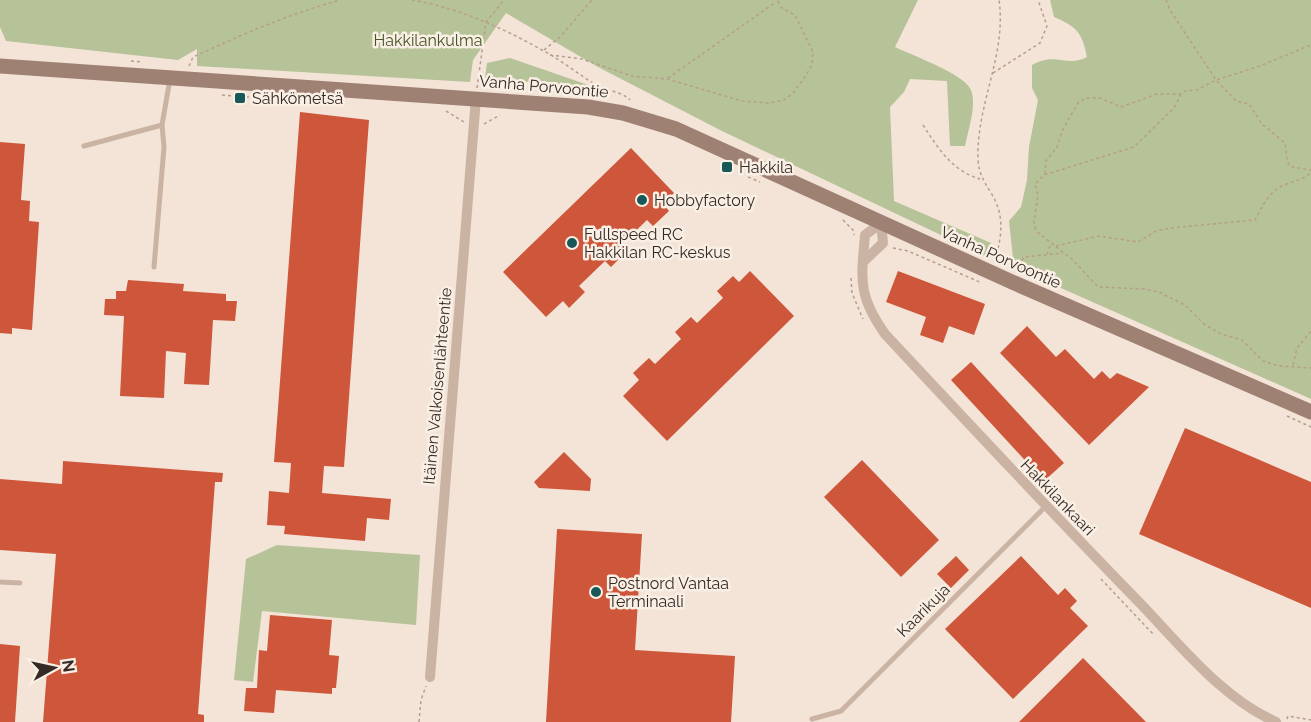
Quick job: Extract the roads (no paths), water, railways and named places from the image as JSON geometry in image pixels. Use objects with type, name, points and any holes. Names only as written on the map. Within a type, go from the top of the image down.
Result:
[{"type":"main road","name":"Vanha Porvoontie","points":[[0,66],[588,106],[623,112],[676,129],[881,224],[1311,412]]},
{"type":"street","name":"Itäinen Valkoisenlähteentie","points":[[430,677],[476,98]]},
{"type":"street","points":[[864,261],[884,243],[881,224]]},
{"type":"street","name":"Hakkilankaari","points":[[881,224],[865,235],[862,282],[869,312],[885,334],[1046,507],[1206,671],[1248,705],[1280,718]]},
{"type":"lane","points":[[154,267],[164,147],[162,125],[170,77]]},
{"type":"lane","points":[[84,146],[162,125]]},
{"type":"lane","name":"Kaarikuja","points":[[812,719],[841,711],[1046,507]]},
{"type":"lane","points":[[0,582],[20,584]]},
{"type":"place","name":"Sähkömetsä","points":[[240,98]]},
{"type":"place","name":"Hakkila","points":[[727,167]]},
{"type":"place","name":"Hobbyfactory","points":[[642,200]]},
{"type":"place","name":"Fullspeed RC Hakkilan RC-keskus","points":[[572,243]]},
{"type":"place","name":"Postnord Vantaa Terminaali","points":[[596,592]]},
{"type":"park label","name":"Hakkilankulma","points":[[428,40]]}]
